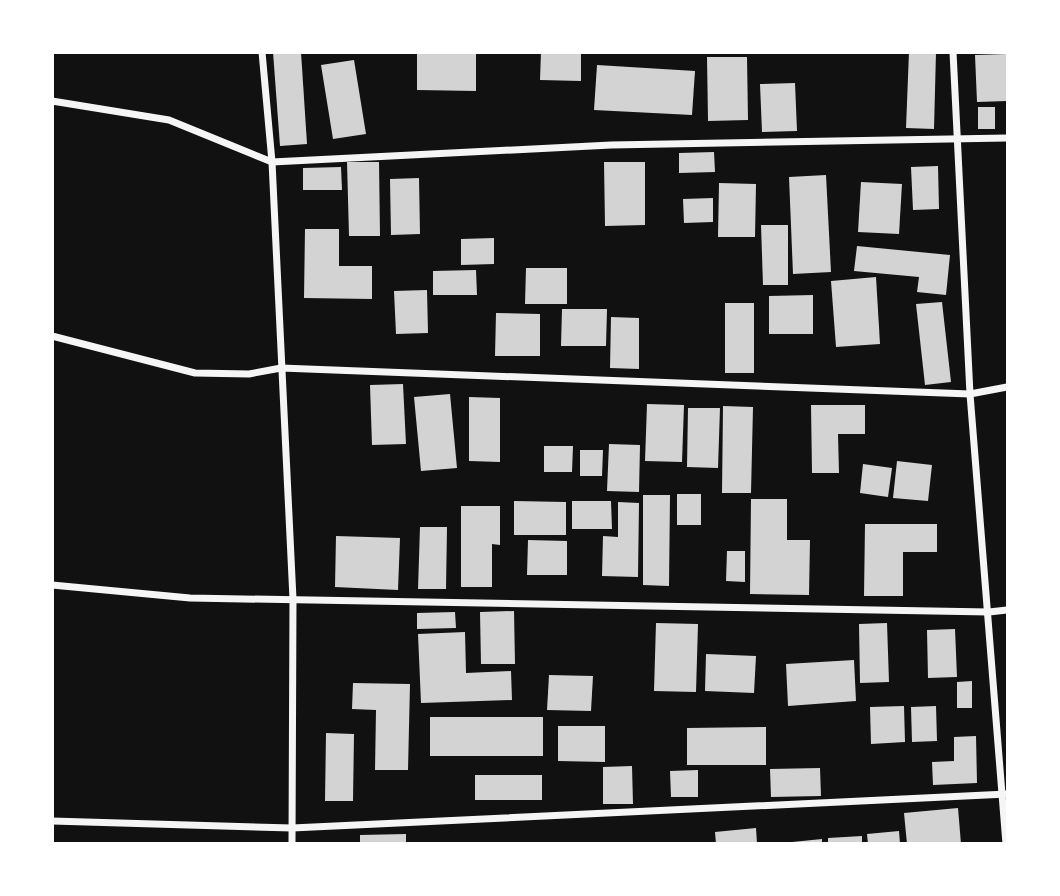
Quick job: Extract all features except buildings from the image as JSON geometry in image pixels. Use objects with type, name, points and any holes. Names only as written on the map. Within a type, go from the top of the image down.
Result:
[{"type":"street","points":[[262,52],[272,162],[293,598],[292,844]]},
{"type":"street","points":[[953,52],[970,394],[1006,794],[1006,844]]},
{"type":"street","points":[[52,101],[169,120],[272,162],[611,145],[1007,138]]},
{"type":"street","points":[[52,336],[195,373],[249,374],[281,368],[970,394],[1007,387]]},
{"type":"street","points":[[52,585],[191,598],[989,612],[1007,610]]},
{"type":"street","points":[[52,821],[292,828],[1006,794]]}]
